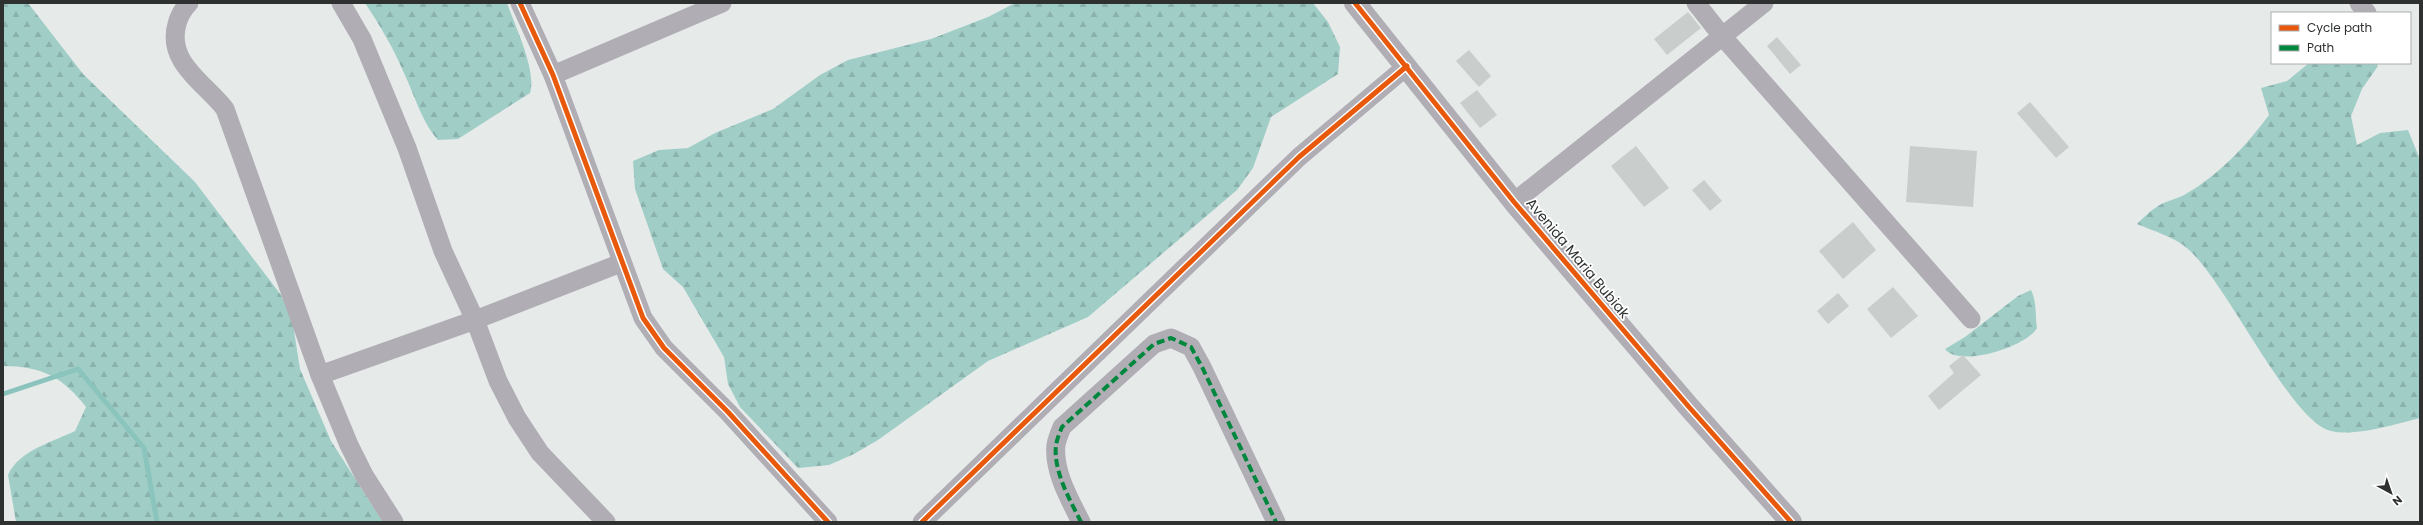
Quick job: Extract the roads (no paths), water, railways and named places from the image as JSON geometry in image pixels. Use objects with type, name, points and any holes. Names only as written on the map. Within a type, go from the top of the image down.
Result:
[{"type":"street","points":[[189,3],[179,15],[175,32],[176,50],[188,70],[214,95],[225,109],[320,375],[358,463],[394,522]]},
{"type":"street","points":[[341,3],[362,39],[407,148],[443,251],[475,320],[498,381],[526,434],[545,458],[606,522]]},
{"type":"street","points":[[520,3],[553,75],[621,263],[643,318],[664,348],[728,412],[828,522]]},
{"type":"street","points":[[553,75],[722,3]]},
{"type":"street","name":"Avenida Maria Bubiak","points":[[1355,3],[1407,66],[1514,202],[1689,407],[1791,522]]},
{"type":"street","points":[[1696,3],[1722,36],[1971,318]]},
{"type":"street","points":[[1514,202],[1764,3]]},
{"type":"street","points":[[2359,3],[2366,12]]},
{"type":"street","points":[[922,522],[1299,157],[1407,66]]},
{"type":"street","points":[[320,375],[475,320],[621,263]]},
{"type":"street","points":[[1081,522],[1068,495],[1058,466],[1056,444],[1062,427],[1154,344],[1172,338],[1191,347],[1199,360],[1276,522]]},
{"type":"waterway","points":[[3,394],[78,369],[144,448],[157,522]]}]
